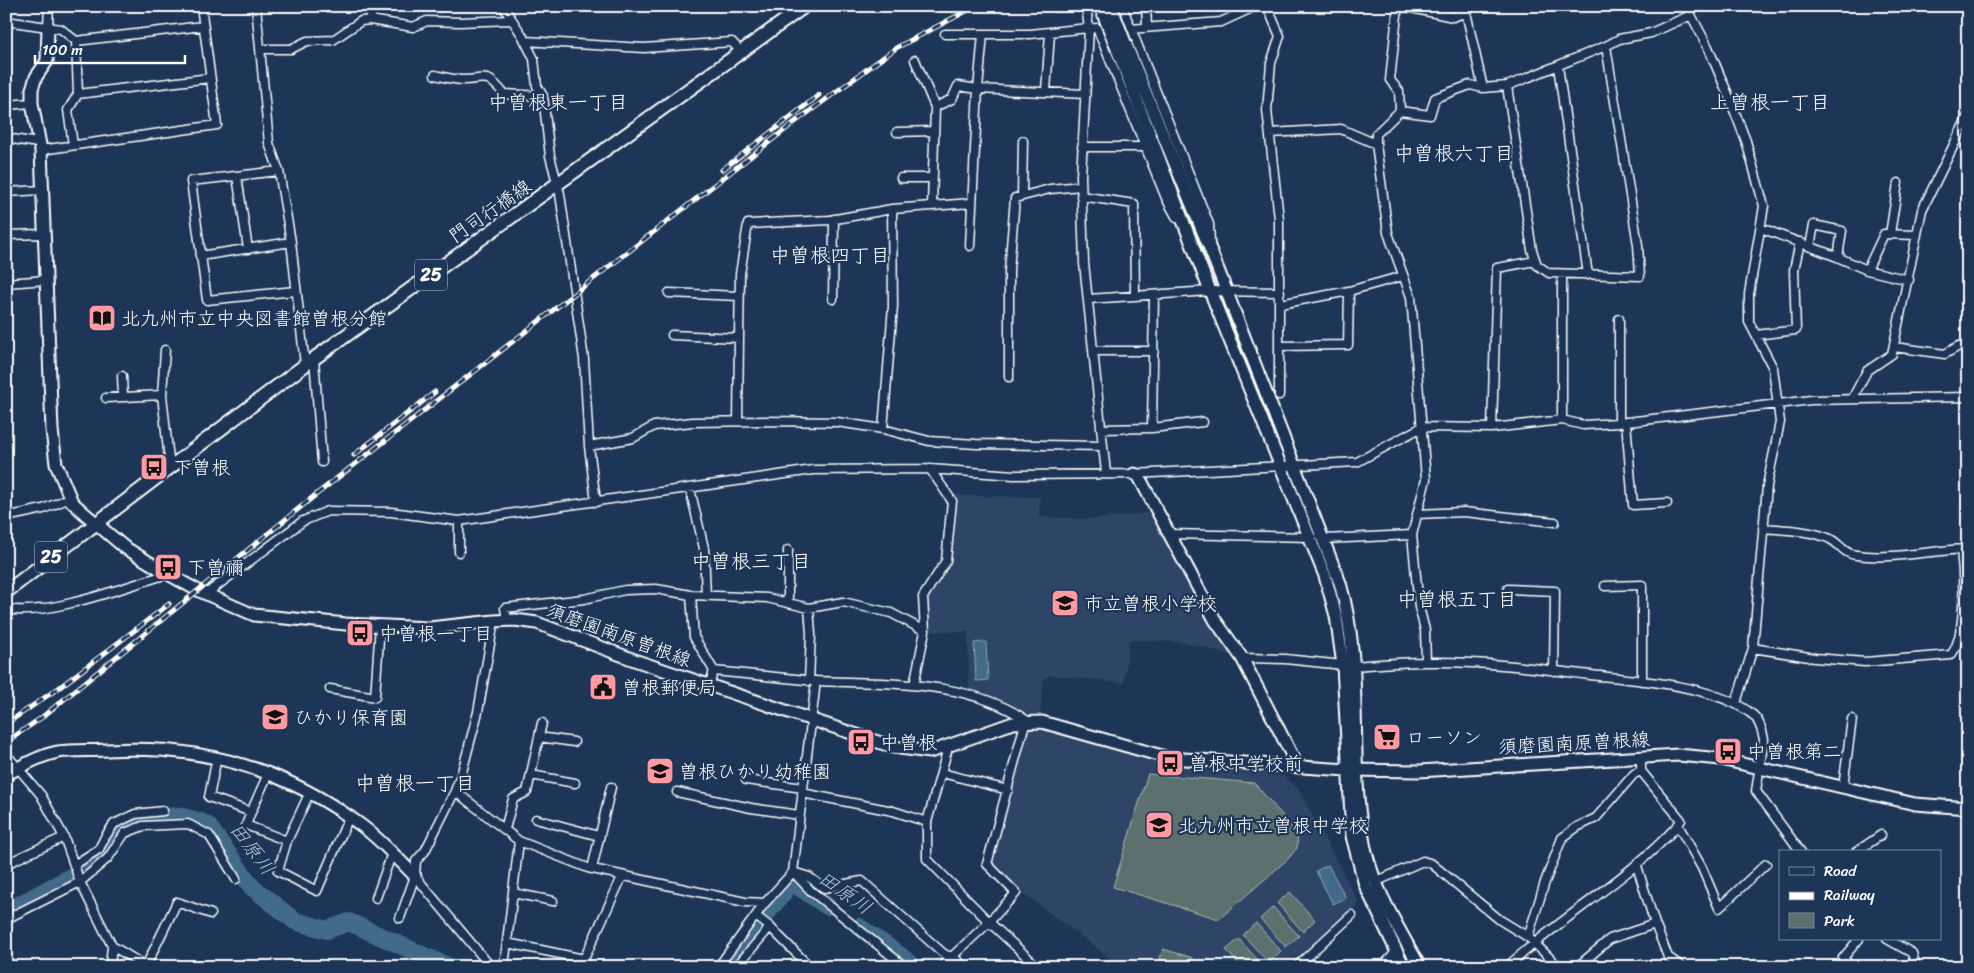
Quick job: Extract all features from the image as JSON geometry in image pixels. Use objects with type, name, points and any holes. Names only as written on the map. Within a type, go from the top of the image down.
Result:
[{"type":"main road","name":"門司行橋線","points":[[6,592],[309,362],[805,6]]},
{"type":"main road","points":[[1100,6],[1122,47],[1210,249],[1324,539],[1346,604],[1355,666],[1352,836],[1365,885],[1404,967]]},
{"type":"main road","points":[[1111,6],[1122,47],[1210,291],[1325,576],[1336,616],[1343,665],[1352,770],[1362,833],[1375,882],[1420,967]]},
{"type":"main road","points":[[48,26],[47,61],[36,77],[32,89],[32,103],[43,190],[53,439],[56,464],[70,498]]},
{"type":"main road","points":[[1134,474],[1138,476],[1215,620],[1242,658],[1298,767]]},
{"type":"main road","name":"須磨園南原曽根線","points":[[70,498],[124,547],[168,574],[206,594],[254,615],[380,626],[429,628],[507,620],[537,623],[708,685],[893,747],[930,752],[948,748],[1013,723],[1042,722],[1169,758],[1352,770],[1419,771],[1678,755],[1722,759],[1915,804],[1968,808]]},
{"type":"main road","points":[[6,775],[57,752],[146,747],[186,751],[218,757],[268,774],[328,803],[349,817],[392,853],[415,876]]},
{"type":"street","points":[[48,26],[49,6]]},
{"type":"street","points":[[6,138],[39,147],[73,145],[217,125],[201,6]]},
{"type":"street","points":[[256,6],[269,143],[279,171],[291,242],[295,291],[309,362],[322,462]]},
{"type":"street","points":[[370,20],[374,6]]},
{"type":"street","points":[[503,6],[534,59],[537,86],[543,96],[556,186],[560,194],[584,359],[589,446],[596,502]]},
{"type":"street","points":[[1122,6],[1209,224],[1210,249]]},
{"type":"street","points":[[1146,6],[1147,27]]},
{"type":"street","points":[[945,34],[1050,32],[1093,28],[1130,29],[1221,22],[1256,6]]},
{"type":"street","points":[[1267,6],[1280,36],[1270,71],[1267,110],[1279,219],[1279,395]]},
{"type":"street","points":[[1398,6],[1390,80],[1399,91],[1400,111],[1376,134],[1376,144],[1388,233],[1410,297],[1426,479],[1412,535],[1418,606],[1425,630],[1426,662]]},
{"type":"street","points":[[1402,6],[1453,17],[1466,12],[1473,6]]},
{"type":"street","points":[[1056,7],[1086,7],[1093,28],[1147,147],[1166,198],[1194,248]]},
{"type":"street","points":[[1466,12],[1483,88]]},
{"type":"street","points":[[1400,111],[1430,115],[1435,98],[1470,85],[1483,88],[1507,86],[1606,46],[1619,38],[1651,33],[1691,15],[1708,47],[1746,141],[1764,206],[1749,294],[1749,322],[1773,368],[1779,405],[1780,422],[1767,486],[1753,648],[1736,704]]},
{"type":"street","points":[[260,49],[291,49],[307,41],[333,40],[361,21],[370,20],[413,27],[427,21],[511,20]]},
{"type":"street","points":[[6,21],[61,29],[76,41],[203,26]]},
{"type":"street","points":[[1093,28],[1085,94],[1081,196],[1088,298],[1106,473]]},
{"type":"street","points":[[1046,91],[1050,32]]},
{"type":"street","points":[[970,246],[971,203],[983,34]]},
{"type":"street","points":[[73,145],[68,110],[78,94],[76,41]]},
{"type":"street","points":[[525,41],[644,48],[732,42],[741,52]]},
{"type":"street","points":[[1507,86],[1536,266],[1549,273],[1640,276],[1638,245],[1606,46]]},
{"type":"street","points":[[916,60],[935,108],[932,206]]},
{"type":"street","points":[[1558,66],[1588,275]]},
{"type":"street","points":[[435,75],[462,80],[482,76],[495,83],[504,94],[543,96]]},
{"type":"street","points":[[78,94],[210,78]]},
{"type":"street","points":[[935,108],[952,99],[958,86],[978,89],[1085,94]]},
{"type":"street","points":[[6,105],[32,103]]},
{"type":"street","points":[[1852,399],[1867,371],[1892,354],[1909,280],[1922,210],[1968,116]]},
{"type":"street","points":[[1270,133],[1341,129],[1376,144]]},
{"type":"street","points":[[897,132],[933,131]]},
{"type":"street","points":[[1022,196],[1023,141]]},
{"type":"street","points":[[1082,147],[1147,147]]},
{"type":"street","points":[[279,171],[191,181],[200,256],[207,300],[295,291]]},
{"type":"street","points":[[237,176],[248,249]]},
{"type":"street","points":[[901,178],[933,178]]},
{"type":"street","points":[[1890,234],[1898,183]]},
{"type":"street","points":[[1009,377],[1009,271],[1015,198],[1050,189],[1081,186]]},
{"type":"street","points":[[6,192],[43,190]]},
{"type":"street","points":[[1081,196],[1134,204],[1135,295]]},
{"type":"street","points":[[738,421],[740,274],[748,224],[834,219],[892,209],[971,203]]},
{"type":"street","points":[[883,429],[893,306],[892,209]]},
{"type":"street","points":[[833,299],[834,219]]},
{"type":"street","points":[[1810,246],[1814,224],[1842,231],[1838,257]]},
{"type":"street","points":[[1761,228],[1867,270],[1909,280]]},
{"type":"street","points":[[6,235],[45,234]]},
{"type":"street","points":[[1867,270],[1884,234],[1917,235]]},
{"type":"street","points":[[200,256],[291,242]]},
{"type":"street","points":[[1756,335],[1796,330],[1794,270],[1800,242]]},
{"type":"street","points":[[1492,428],[1497,268],[1535,261]]},
{"type":"street","points":[[1562,274],[1562,420]]},
{"type":"street","points":[[1280,304],[1349,291],[1403,276]]},
{"type":"street","points":[[6,283],[47,280]]},
{"type":"street","points":[[1088,298],[1210,291],[1280,292]]},
{"type":"street","points":[[1280,346],[1348,345],[1349,291]]},
{"type":"street","points":[[669,294],[740,296]]},
{"type":"street","points":[[1152,428],[1154,295]]},
{"type":"street","points":[[1619,319],[1623,422],[1633,506],[1667,503]]},
{"type":"street","points":[[672,336],[739,338]]},
{"type":"street","points":[[1894,347],[1945,354],[1960,346],[1968,345]]},
{"type":"street","points":[[165,350],[162,395],[170,469]]},
{"type":"street","points":[[1094,351],[1154,351]]},
{"type":"street","points":[[122,376],[123,397]]},
{"type":"street","points":[[106,398],[162,395]]},
{"type":"street","points":[[206,594],[303,521],[328,511],[391,512],[459,521],[690,490],[813,470],[930,469],[1014,475],[1134,474],[1357,462],[1422,427],[1492,428],[1562,420],[1583,425],[1811,400],[1968,397]]},
{"type":"street","points":[[589,446],[633,438],[654,426],[693,422],[738,421],[837,422],[883,429],[929,441],[976,444],[1103,446]]},
{"type":"street","points":[[1102,429],[1152,428],[1204,422]]},
{"type":"street","points":[[914,685],[925,631],[923,597],[946,561],[952,501],[930,469]]},
{"type":"street","points":[[690,490],[704,548],[706,596]]},
{"type":"street","points":[[6,517],[43,509],[70,498]]},
{"type":"street","points":[[1418,514],[1464,512],[1555,522]]},
{"type":"street","points":[[459,521],[459,552]]},
{"type":"street","points":[[1753,648],[1815,658],[1865,662],[1951,655],[1958,646],[1965,596],[1964,549],[1903,556],[1857,556],[1848,554],[1829,538],[1809,533],[1763,528]]},
{"type":"street","points":[[1169,534],[1311,538]]},
{"type":"street","points":[[1324,539],[1412,535]]},
{"type":"street","points":[[788,550],[788,603]]},
{"type":"street","points":[[6,609],[19,611],[79,601],[168,574]]},
{"type":"street","points":[[1606,586],[1642,585],[1642,681]]},
{"type":"street","points":[[507,620],[505,608],[584,599],[625,590],[656,588],[691,595],[767,598],[809,608],[844,602],[891,613],[925,631]]},
{"type":"street","points":[[1508,589],[1555,591],[1554,670]]},
{"type":"street","points":[[691,595],[694,637],[714,670]]},
{"type":"street","points":[[718,967],[765,903],[793,872],[813,719],[809,608]]},
{"type":"street","points":[[400,918],[415,876],[416,862],[425,852],[455,792],[478,712],[494,621]]},
{"type":"street","points":[[330,689],[375,696],[380,626]]},
{"type":"street","points":[[1242,658],[1285,659],[1343,665]]},
{"type":"street","points":[[1355,666],[1426,662],[1470,663],[1554,670],[1642,681],[1719,697],[1736,704],[1754,716],[1761,726],[1764,739],[1756,791],[1800,850]]},
{"type":"street","points":[[714,670],[812,681],[924,685],[972,697],[1012,710],[1029,722],[1024,727],[987,864],[1016,893],[989,922],[941,967]]},
{"type":"street","points":[[708,685],[714,670]]},
{"type":"street","points":[[1843,787],[1852,719]]},
{"type":"street","points":[[505,829],[513,799],[527,792],[542,723]]},
{"type":"street","points":[[539,737],[574,742]]},
{"type":"street","points":[[948,748],[928,822],[927,859],[989,922],[1038,967]]},
{"type":"street","points":[[6,754],[41,795],[64,837],[80,882],[112,946],[110,967]]},
{"type":"street","points":[[218,757],[209,797],[251,812]]},
{"type":"street","points":[[1507,967],[1530,940],[1637,866],[1678,825],[1681,820],[1640,771],[1641,757]]},
{"type":"street","points":[[1530,940],[1544,882],[1562,838],[1577,827],[1596,818],[1634,774],[1640,771]]},
{"type":"street","points":[[942,773],[1008,790]]},
{"type":"street","points":[[268,774],[246,825],[287,842]]},
{"type":"street","points":[[531,775],[575,782]]},
{"type":"street","points":[[746,780],[803,790],[893,811],[928,822]]},
{"type":"street","points":[[592,869],[610,787]]},
{"type":"street","points":[[455,792],[519,840],[592,869],[745,902],[765,903]]},
{"type":"street","points":[[677,792],[751,808],[799,815]]},
{"type":"street","points":[[309,794],[287,842],[278,871],[317,891],[349,817]]},
{"type":"street","points":[[74,865],[99,849],[114,824],[135,814],[163,811]]},
{"type":"street","points":[[536,819],[599,836]]},
{"type":"street","points":[[6,919],[80,882],[108,858],[125,833],[143,826],[188,824],[209,835],[236,879]]},
{"type":"street","points":[[1678,825],[1702,868],[1720,908],[1766,864]]},
{"type":"street","points":[[1859,850],[1881,835]]},
{"type":"street","points":[[6,864],[64,837]]},
{"type":"street","points":[[504,967],[519,840]]},
{"type":"street","points":[[376,898],[392,853]]},
{"type":"street","points":[[1375,882],[1423,862],[1432,864],[1500,920],[1530,940],[1559,967]]},
{"type":"street","points":[[1637,866],[1655,924],[1668,957],[1682,967]]},
{"type":"street","points":[[793,872],[810,877],[824,888],[862,881],[944,954],[952,957],[964,967]]},
{"type":"street","points":[[793,872],[810,890],[904,967]]},
{"type":"street","points":[[415,876],[491,967]]},
{"type":"street","points":[[508,943],[582,963],[622,877]]},
{"type":"street","points":[[512,893],[553,901]]},
{"type":"street","points":[[112,946],[147,967],[177,902],[211,914]]},
{"type":"street","points":[[1296,967],[1352,915]]},
{"type":"street","points":[[756,916],[770,927],[810,967]]},
{"type":"street","points":[[1576,967],[1610,939],[1655,924]]},
{"type":"street","points":[[736,967],[770,927]]},
{"type":"street","points":[[1851,967],[1843,958],[1858,940]]},
{"type":"street","points":[[1888,940],[1912,953],[1916,967]]},
{"type":"street","points":[[1382,967],[1396,952]]},
{"type":"shaded area","name":"市立曽根小学校","points":[[952,495],[1040,497],[1039,517],[1095,519],[1153,512],[1234,656],[1182,642],[1129,640],[1124,683],[1049,675],[1044,679],[1040,714],[1029,714],[969,693],[968,632],[928,631],[926,599],[945,570],[951,552],[954,510]]},
{"type":"shaded area","points":[[986,642],[988,680],[976,681],[974,643]]},
{"type":"shaded area","name":"北九州市立曽根中学校","points":[[1027,730],[1042,730],[1074,738],[1157,763],[1199,769],[1249,771],[1283,776],[1298,788],[1359,903],[1288,967],[1121,967],[1020,890],[989,863],[1020,763]]},
{"type":"shaded area","points":[[1328,865],[1346,898],[1333,904],[1316,871]]},
{"type":"green space","points":[[1148,774],[1254,783],[1298,833],[1297,848],[1288,859],[1219,919],[1113,887]]},
{"type":"green space","points":[[1290,892],[1315,920],[1303,932],[1277,903]]},
{"type":"green space","points":[[1273,907],[1299,936],[1286,947],[1260,919]]},
{"type":"green space","points":[[1256,923],[1281,951],[1269,963],[1243,935]]},
{"type":"green space","points":[[1239,939],[1264,967],[1241,967],[1226,950]]},
{"type":"green space","points":[[1163,949],[1193,958],[1191,967],[1174,967],[1159,962]]},
{"type":"waterway","name":"田原川","points":[[6,912],[82,871],[100,853],[115,829],[144,819],[179,816],[208,826],[252,887],[295,921],[327,930],[349,922],[449,967]]},
{"type":"waterway","name":"田原川","points":[[723,967],[792,882],[827,906]]},
{"type":"waterway","name":"田原川","points":[[859,927],[913,967]]},
{"type":"railway","points":[[6,742],[41,718],[318,493],[795,122],[896,48],[976,6]]},
{"type":"railway","points":[[722,170],[819,95]]},
{"type":"railway","points":[[354,455],[435,392]]},
{"type":"railway","points":[[6,724],[60,687],[169,604]]},
{"type":"place","name":"北九州市立中央図書館曽根分館","points":[[102,318]]},
{"type":"place","name":"下曽根","points":[[154,467]]},
{"type":"place","name":"下曽禰","points":[[168,567]]},
{"type":"place","name":"市立曽根小学校","points":[[1065,603]]},
{"type":"place","name":"中曽根一丁目","points":[[360,633]]},
{"type":"place","name":"曽根郵便局","points":[[603,687]]},
{"type":"place","name":"ひかり保育園","points":[[275,717]]},
{"type":"place","name":"ローソン","points":[[1387,737]]},
{"type":"place","name":"中曽根","points":[[861,742]]},
{"type":"place","name":"中曽根第二","points":[[1728,751]]},
{"type":"place","name":"曽根中学校前","points":[[1170,763]]},
{"type":"place","name":"曽根ひかり幼稚園","points":[[660,771]]},
{"type":"place","name":"北九州市立曽根中学校","points":[[1159,825]]},
{"type":"district","name":"中曽根東一丁目","points":[[558,102]]},
{"type":"district","name":"上曽根一丁目","points":[[1770,102]]},
{"type":"district","name":"中曽根六丁目","points":[[1454,153]]},
{"type":"district","name":"中曽根四丁目","points":[[830,255]]},
{"type":"district","name":"中曽根三丁目","points":[[751,561]]},
{"type":"district","name":"中曽根五丁目","points":[[1457,599]]},
{"type":"district","name":"中曽根一丁目","points":[[415,783]]}]
